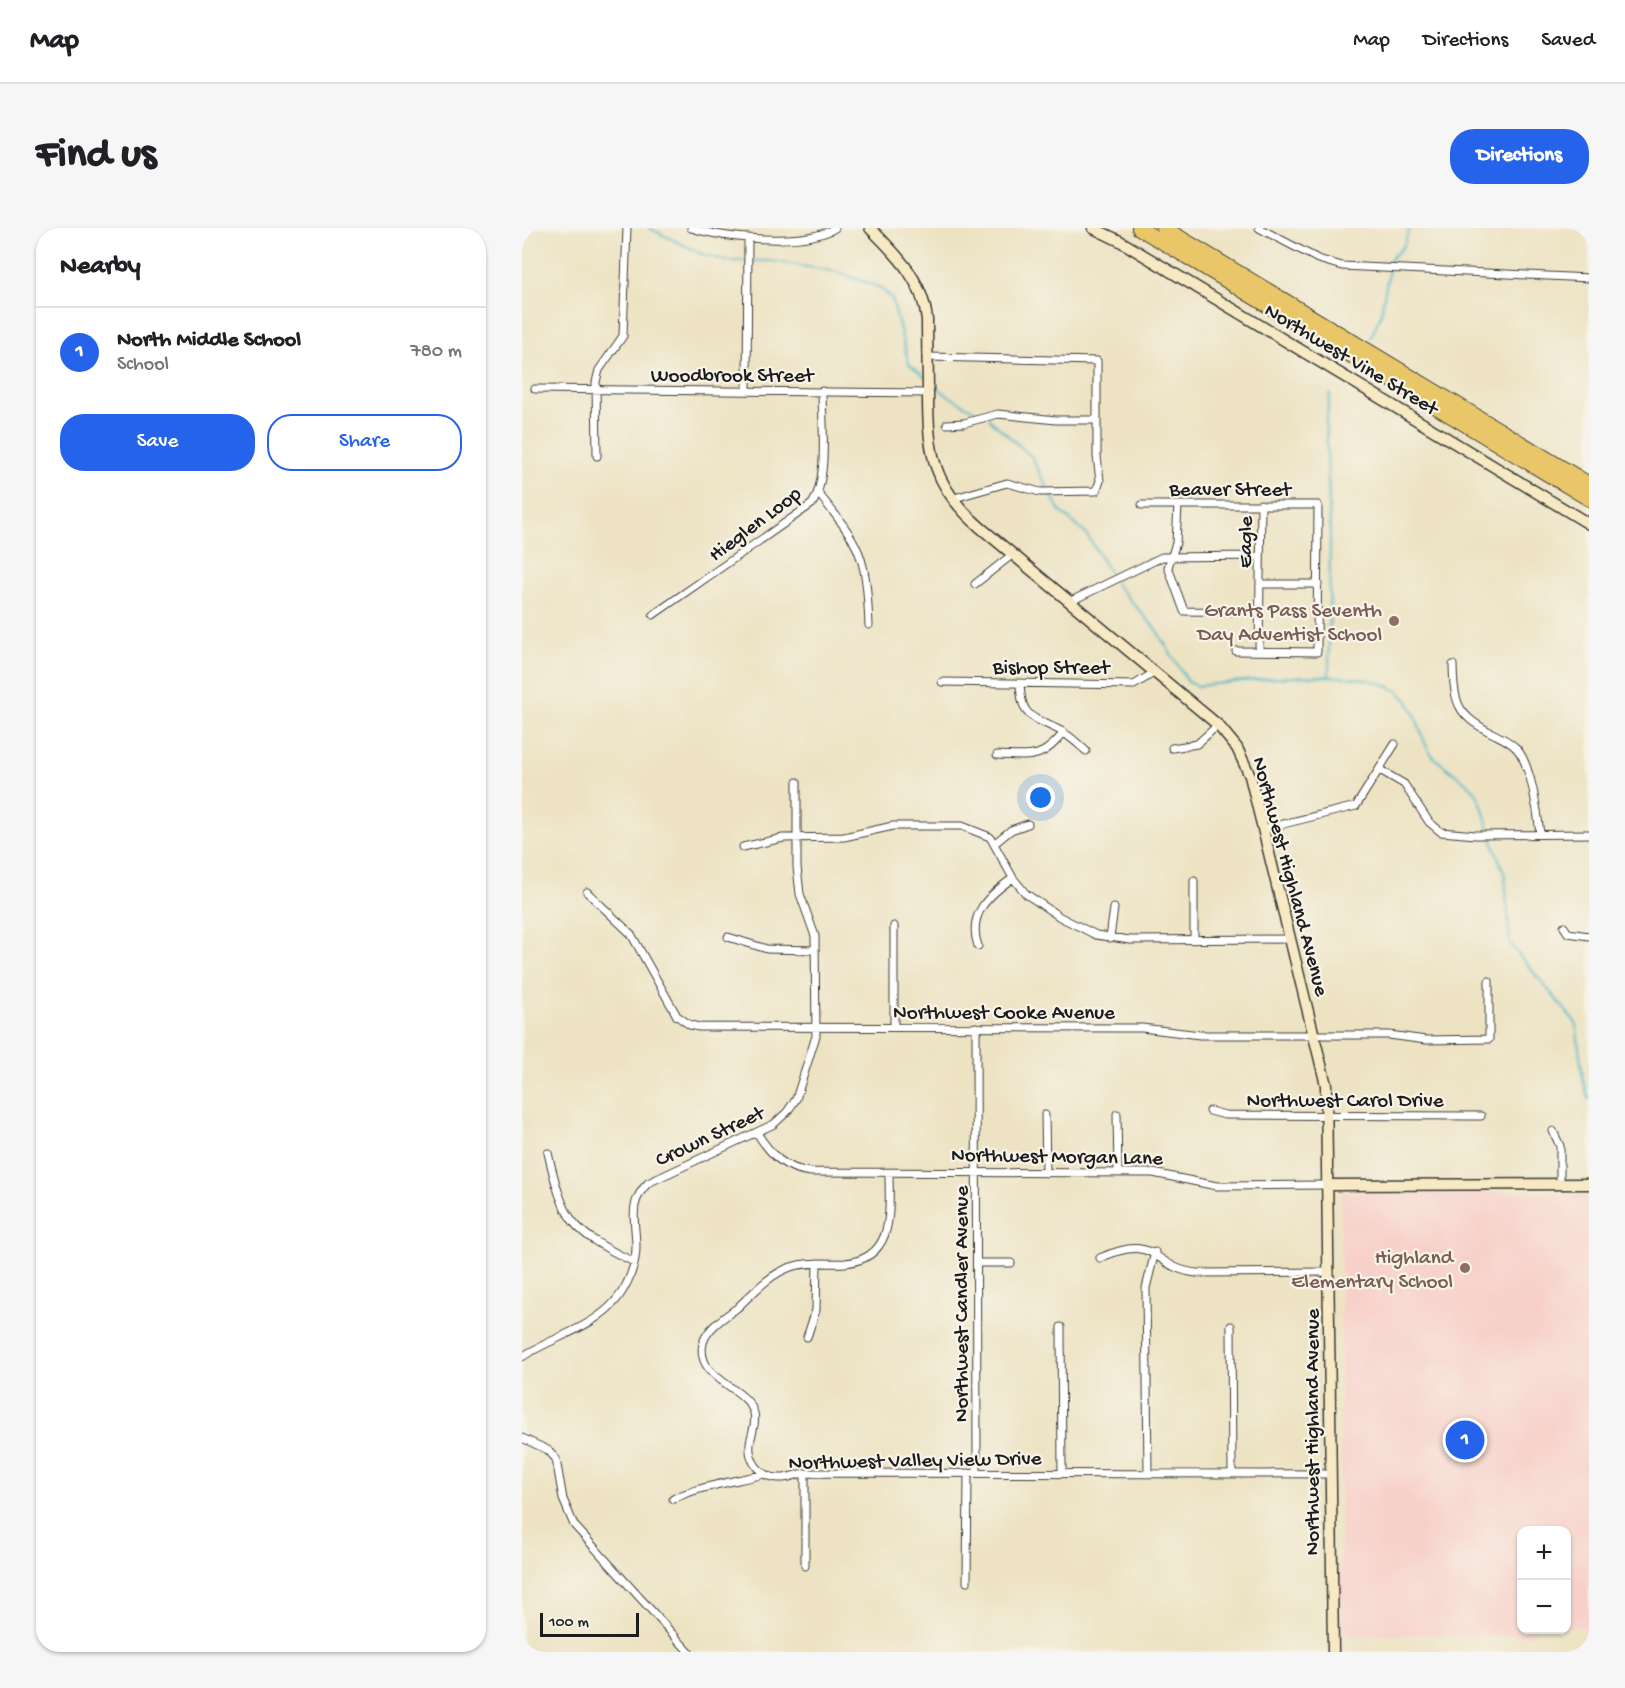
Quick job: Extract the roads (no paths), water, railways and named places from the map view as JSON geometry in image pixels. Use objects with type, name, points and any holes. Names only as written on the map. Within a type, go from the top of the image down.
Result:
[{"type":"highway","points":[[1139,228],[1589,499]]},
{"type":"highway","points":[[1164,228],[1589,484]]},
{"type":"main road","name":"Northwest Highland Avenue","points":[[870,228],[900,258],[918,286],[926,312],[932,459],[951,499],[969,518],[1218,725],[1244,761],[1326,1085],[1333,1652]]},
{"type":"main road","name":"Northwest Vine Street","points":[[1093,228],[1120,241],[1589,524]]},
{"type":"main road","name":"Northwest Morgan Lane","points":[[1328,1185],[1589,1184]]},
{"type":"street","points":[[597,456],[596,389],[599,370],[624,336],[627,228]]},
{"type":"street","points":[[691,228],[719,236],[748,238],[810,237],[835,228]]},
{"type":"street","points":[[1259,228],[1318,259],[1342,266],[1589,278]]},
{"type":"street","points":[[747,391],[748,238]]},
{"type":"street","points":[[928,357],[1097,361],[1100,481],[1096,491],[1040,492],[1007,483],[951,499]]},
{"type":"street","name":"Woodbrook Street","points":[[535,390],[928,393]]},
{"type":"street","name":"Hieglen Loop","points":[[653,615],[801,513],[818,493],[822,464],[822,391]]},
{"type":"street","points":[[947,424],[964,423],[998,414],[1070,421],[1097,420]]},
{"type":"street","points":[[818,493],[850,532],[861,552],[867,582],[868,625]]},
{"type":"street","name":"Eagle","points":[[1259,651],[1261,504]]},
{"type":"street","name":"Beaver Street","points":[[1142,505],[1318,505],[1318,584]]},
{"type":"street","points":[[1178,505],[1176,543],[1169,571],[1184,611],[1259,612]]},
{"type":"street","points":[[975,584],[1012,554]]},
{"type":"street","points":[[1071,601],[1152,561],[1171,556],[1260,556]]},
{"type":"street","points":[[1236,651],[1317,652],[1318,584],[1260,584]]},
{"type":"street","points":[[1453,665],[1455,700],[1463,714],[1476,726],[1513,745],[1522,758],[1538,812],[1540,834]]},
{"type":"street","name":"Bishop Street","points":[[942,682],[1134,685],[1155,672]]},
{"type":"street","points":[[1020,683],[1021,702],[1028,713],[1038,722],[1064,732],[1086,751]]},
{"type":"street","points":[[1172,748],[1197,744],[1218,725]]},
{"type":"street","points":[[997,755],[1040,755],[1052,748],[1064,732]]},
{"type":"street","points":[[1263,830],[1356,806],[1395,744]]},
{"type":"street","points":[[1380,770],[1404,783],[1429,822],[1442,832],[1589,834]]},
{"type":"street","name":"Crown Street","points":[[522,1357],[605,1310],[624,1289],[634,1262],[636,1245],[633,1208],[643,1187],[669,1171],[774,1124],[792,1107],[814,1047],[817,1028],[816,950],[813,925],[798,884],[797,782]]},
{"type":"street","points":[[995,843],[1011,830],[1028,824]]},
{"type":"street","points":[[743,847],[796,838],[844,837],[893,826],[947,826],[973,829],[995,843],[1013,878],[1026,894],[1082,929],[1110,938],[1289,939]]},
{"type":"street","points":[[978,946],[975,924],[980,907],[991,894],[1013,878]]},
{"type":"street","points":[[1194,881],[1194,939]]},
{"type":"street","name":"Northwest Cooke Avenue","points":[[587,892],[631,934],[673,1010],[683,1021],[699,1027],[1142,1028],[1200,1035],[1389,1035],[1426,1040],[1489,1039],[1489,981]]},
{"type":"street","points":[[1110,938],[1114,908]]},
{"type":"street","points":[[894,926],[894,1027]]},
{"type":"street","points":[[1564,927],[1568,933],[1589,936]]},
{"type":"street","points":[[728,937],[767,949],[816,950]]},
{"type":"street","name":"Northwest Candler Avenue","points":[[976,1027],[977,1473]]},
{"type":"street","name":"Northwest Carol Drive","points":[[1210,1111],[1225,1115],[1480,1116]]},
{"type":"street","points":[[1117,1114],[1118,1173]]},
{"type":"street","points":[[1046,1115],[1046,1173]]},
{"type":"street","points":[[1553,1131],[1560,1146],[1560,1184]]},
{"type":"street","name":"Northwest Morgan Lane","points":[[757,1132],[774,1157],[792,1169],[811,1172],[1118,1173],[1171,1175],[1217,1186],[1328,1185]]},
{"type":"street","points":[[548,1153],[560,1201],[568,1217],[591,1240],[634,1262]]},
{"type":"street","name":"Northwest Valley View Drive","points":[[889,1173],[888,1224],[880,1244],[866,1257],[857,1261],[802,1264],[778,1273],[712,1329],[703,1344],[707,1367],[752,1407],[755,1424],[750,1452],[755,1464],[764,1474],[780,1478],[805,1473],[1330,1474]]},
{"type":"street","points":[[1100,1258],[1128,1248],[1155,1252],[1177,1268],[1196,1273],[1330,1272]]},
{"type":"street","points":[[1148,1473],[1146,1288],[1155,1252]]},
{"type":"street","points":[[807,1337],[816,1310],[817,1263]]},
{"type":"street","points":[[977,1263],[1011,1263]]},
{"type":"street","points":[[1231,1326],[1232,1473]]},
{"type":"street","points":[[1061,1327],[1062,1472]]},
{"type":"street","points":[[522,1438],[553,1454],[559,1465],[565,1508],[574,1525],[689,1652]]},
{"type":"street","points":[[805,1473],[806,1566]]},
{"type":"street","points":[[967,1582],[968,1473]]},
{"type":"street","points":[[673,1499],[687,1492],[764,1474]]},
{"type":"waterway","points":[[649,228],[702,254],[726,261],[772,261],[838,272],[881,288],[892,299],[909,364],[925,377]]},
{"type":"waterway","points":[[1371,337],[1381,314],[1391,258],[1403,247],[1410,228]]},
{"type":"waterway","points":[[931,382],[947,395],[984,416]]},
{"type":"waterway","points":[[1329,675],[1330,530],[1326,423],[1330,394]]},
{"type":"waterway","points":[[989,419],[1031,456],[1048,489]]},
{"type":"waterway","points":[[1051,494],[1059,510],[1087,535],[1113,578]]},
{"type":"waterway","points":[[1115,583],[1155,628],[1188,682],[1198,686],[1273,678],[1334,677],[1361,679],[1384,685],[1401,694],[1412,709],[1424,742],[1432,755],[1477,794],[1489,829]]},
{"type":"waterway","points":[[1492,840],[1505,876],[1510,944],[1576,1023],[1583,1080],[1589,1099]]},
{"type":"place","name":"Grants Pass Seventh Day Adventist School","points":[[1394,621]]},
{"type":"place","name":"Highland Elementary School","points":[[1465,1268]]},
{"type":"place","name":"North Middle School","points":[[1465,1440]]}]
